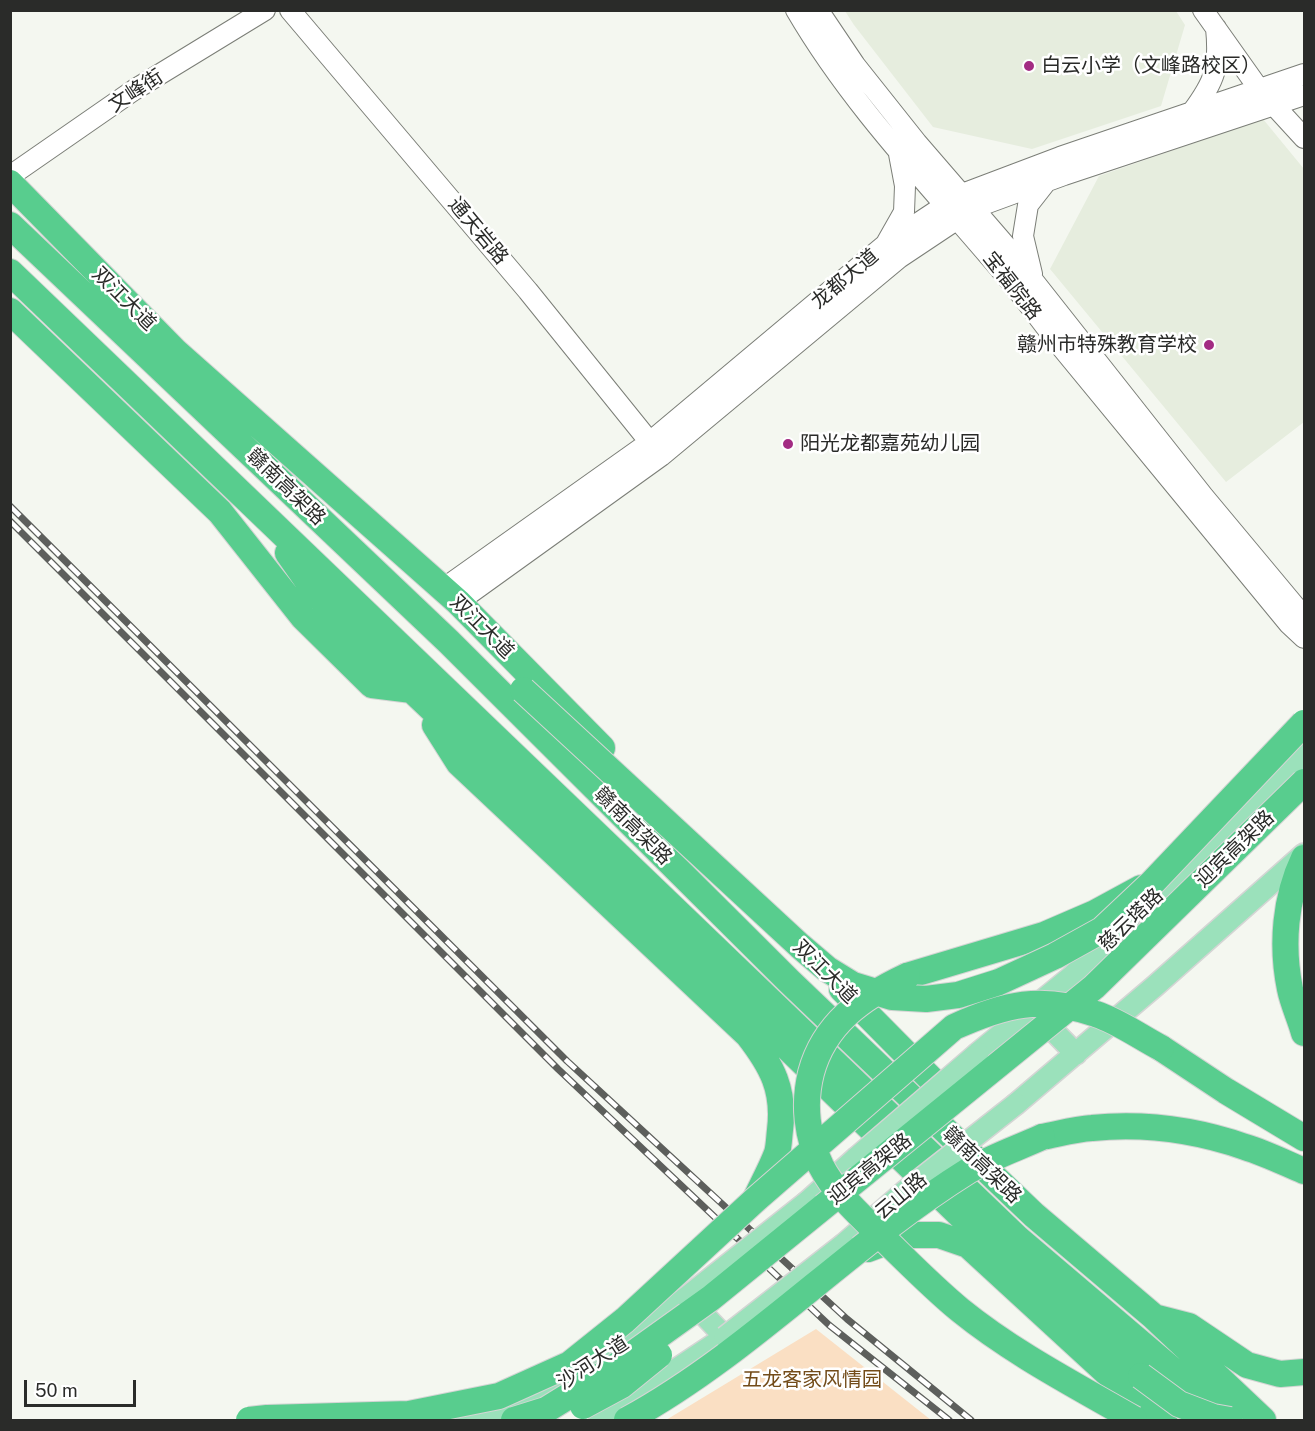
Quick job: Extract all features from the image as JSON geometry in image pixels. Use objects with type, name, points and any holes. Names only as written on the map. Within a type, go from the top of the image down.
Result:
[{"type":"highway","name":"双江大道","points":[[10,183],[176,352],[451,596],[939,1087]]},
{"type":"highway","name":"赣南高架路","points":[[10,225],[449,642],[831,1022],[1034,1215],[1153,1316],[1263,1420]]},
{"type":"highway","name":"赣南高架路","points":[[10,272],[1017,1238],[1228,1420]]},
{"type":"highway","points":[[10,310],[220,512],[303,617],[372,685],[412,690]]},
{"type":"highway","points":[[249,500],[316,593],[412,690],[720,982],[960,1215],[1141,1376],[1179,1404],[1213,1417],[1228,1420]]},
{"type":"highway","points":[[449,642],[523,690],[827,969],[853,985],[892,997],[926,999],[958,995],[999,982],[1055,956],[1102,930],[1152,883],[1305,723]]},
{"type":"highway","points":[[412,690],[459,763],[748,1035],[763,1054],[774,1075],[782,1100],[781,1122],[778,1151],[755,1200]]},
{"type":"highway","name":"迎宾高架路","points":[[514,1420],[546,1410],[609,1371],[720,1291],[1094,987],[1305,782]]},
{"type":"highway","name":"迎宾高架路","points":[[556,1420],[622,1385],[1105,999],[1305,807]]},
{"type":"highway","points":[[1305,856],[1295,878],[1287,917],[1285,952],[1290,990],[1305,1033]]},
{"type":"highway","points":[[1135,1420],[1006,1343],[961,1310],[899,1254],[835,1188],[821,1166],[810,1136],[807,1115],[808,1085],[814,1059],[827,1034],[851,1010],[882,987],[907,976],[1044,935],[1095,913],[1152,883]]},
{"type":"highway","points":[[249,1420],[409,1414],[499,1396],[570,1364],[625,1320],[755,1200],[954,1027],[989,1012],[1023,1004],[1057,1004],[1097,1014],[1161,1048],[1226,1091],[1305,1138]]},
{"type":"highway","points":[[627,1420],[725,1357],[848,1250],[970,1170],[1042,1137],[1090,1128],[1126,1126],[1193,1133],[1245,1147],[1305,1171]]},
{"type":"highway","points":[[848,1250],[905,1235],[939,1235],[968,1245],[1129,1393],[1164,1420]]},
{"type":"highway","points":[[1153,1316],[1189,1326],[1247,1365],[1280,1374],[1305,1372]]},
{"type":"main road","name":"文峰街","points":[[10,176],[134,90],[265,10]]},
{"type":"main road","name":"通天岩路","points":[[290,10],[528,291],[655,449]]},
{"type":"main road","name":"宝福院路","points":[[796,10],[836,71],[899,154],[960,206],[1033,280],[1204,496],[1305,617]]},
{"type":"main road","name":"宝福院路","points":[[818,10],[855,65],[917,143],[960,206],[1198,513],[1289,624],[1305,638]]},
{"type":"main road","points":[[1203,10],[1259,89],[1305,138]]},
{"type":"main road","points":[[1192,112],[1208,90],[1215,71],[1218,52],[1216,28]]},
{"type":"main road","name":"龙都大道","points":[[655,449],[885,245],[1060,157],[1305,74]]},
{"type":"main road","name":"龙都大道","points":[[451,596],[655,449],[899,258],[960,206],[1046,181],[1305,95]]},
{"type":"main road","points":[[885,245],[904,212],[905,186],[899,154]]},
{"type":"main road","points":[[1033,280],[1023,236],[1028,205],[1046,181]]},
{"type":"main road","name":"慈云塔路","points":[[1032,1009],[1071,977],[1305,754]]},
{"type":"main road","points":[[939,1087],[1032,1009],[1076,1054],[1305,856]]},
{"type":"main road","name":"云山路","points":[[725,1337],[848,1250],[904,1192],[1076,1054]]},
{"type":"main road","name":"沙河大道","points":[[456,1420],[507,1412],[583,1374],[687,1297],[807,1202],[939,1087]]},
{"type":"main road","points":[[600,1420],[725,1337],[687,1297]]},
{"type":"shaded area","name":"白云小学（文峰路校区）","points":[[845,11],[1176,11],[1185,25],[1161,106],[1032,149],[933,127]]},
{"type":"shaded area","name":"赣州市特殊教育学校","points":[[1263,119],[1304,169],[1304,422],[1226,482],[1050,269],[1099,176]]},
{"type":"green space","name":"五龙客家风情园","points":[[816,1329],[931,1420],[666,1420]]},
{"type":"railway","points":[[10,506],[567,1061],[847,1319],[971,1420]]},
{"type":"railway","points":[[10,521],[558,1069],[829,1325],[949,1420]]},
{"type":"place","name":"白云小学（文峰路校区）","points":[[1029,66]]},
{"type":"place","name":"赣州市特殊教育学校","points":[[1209,345]]},
{"type":"place","name":"阳光龙都嘉苑幼儿园","points":[[788,444]]}]
